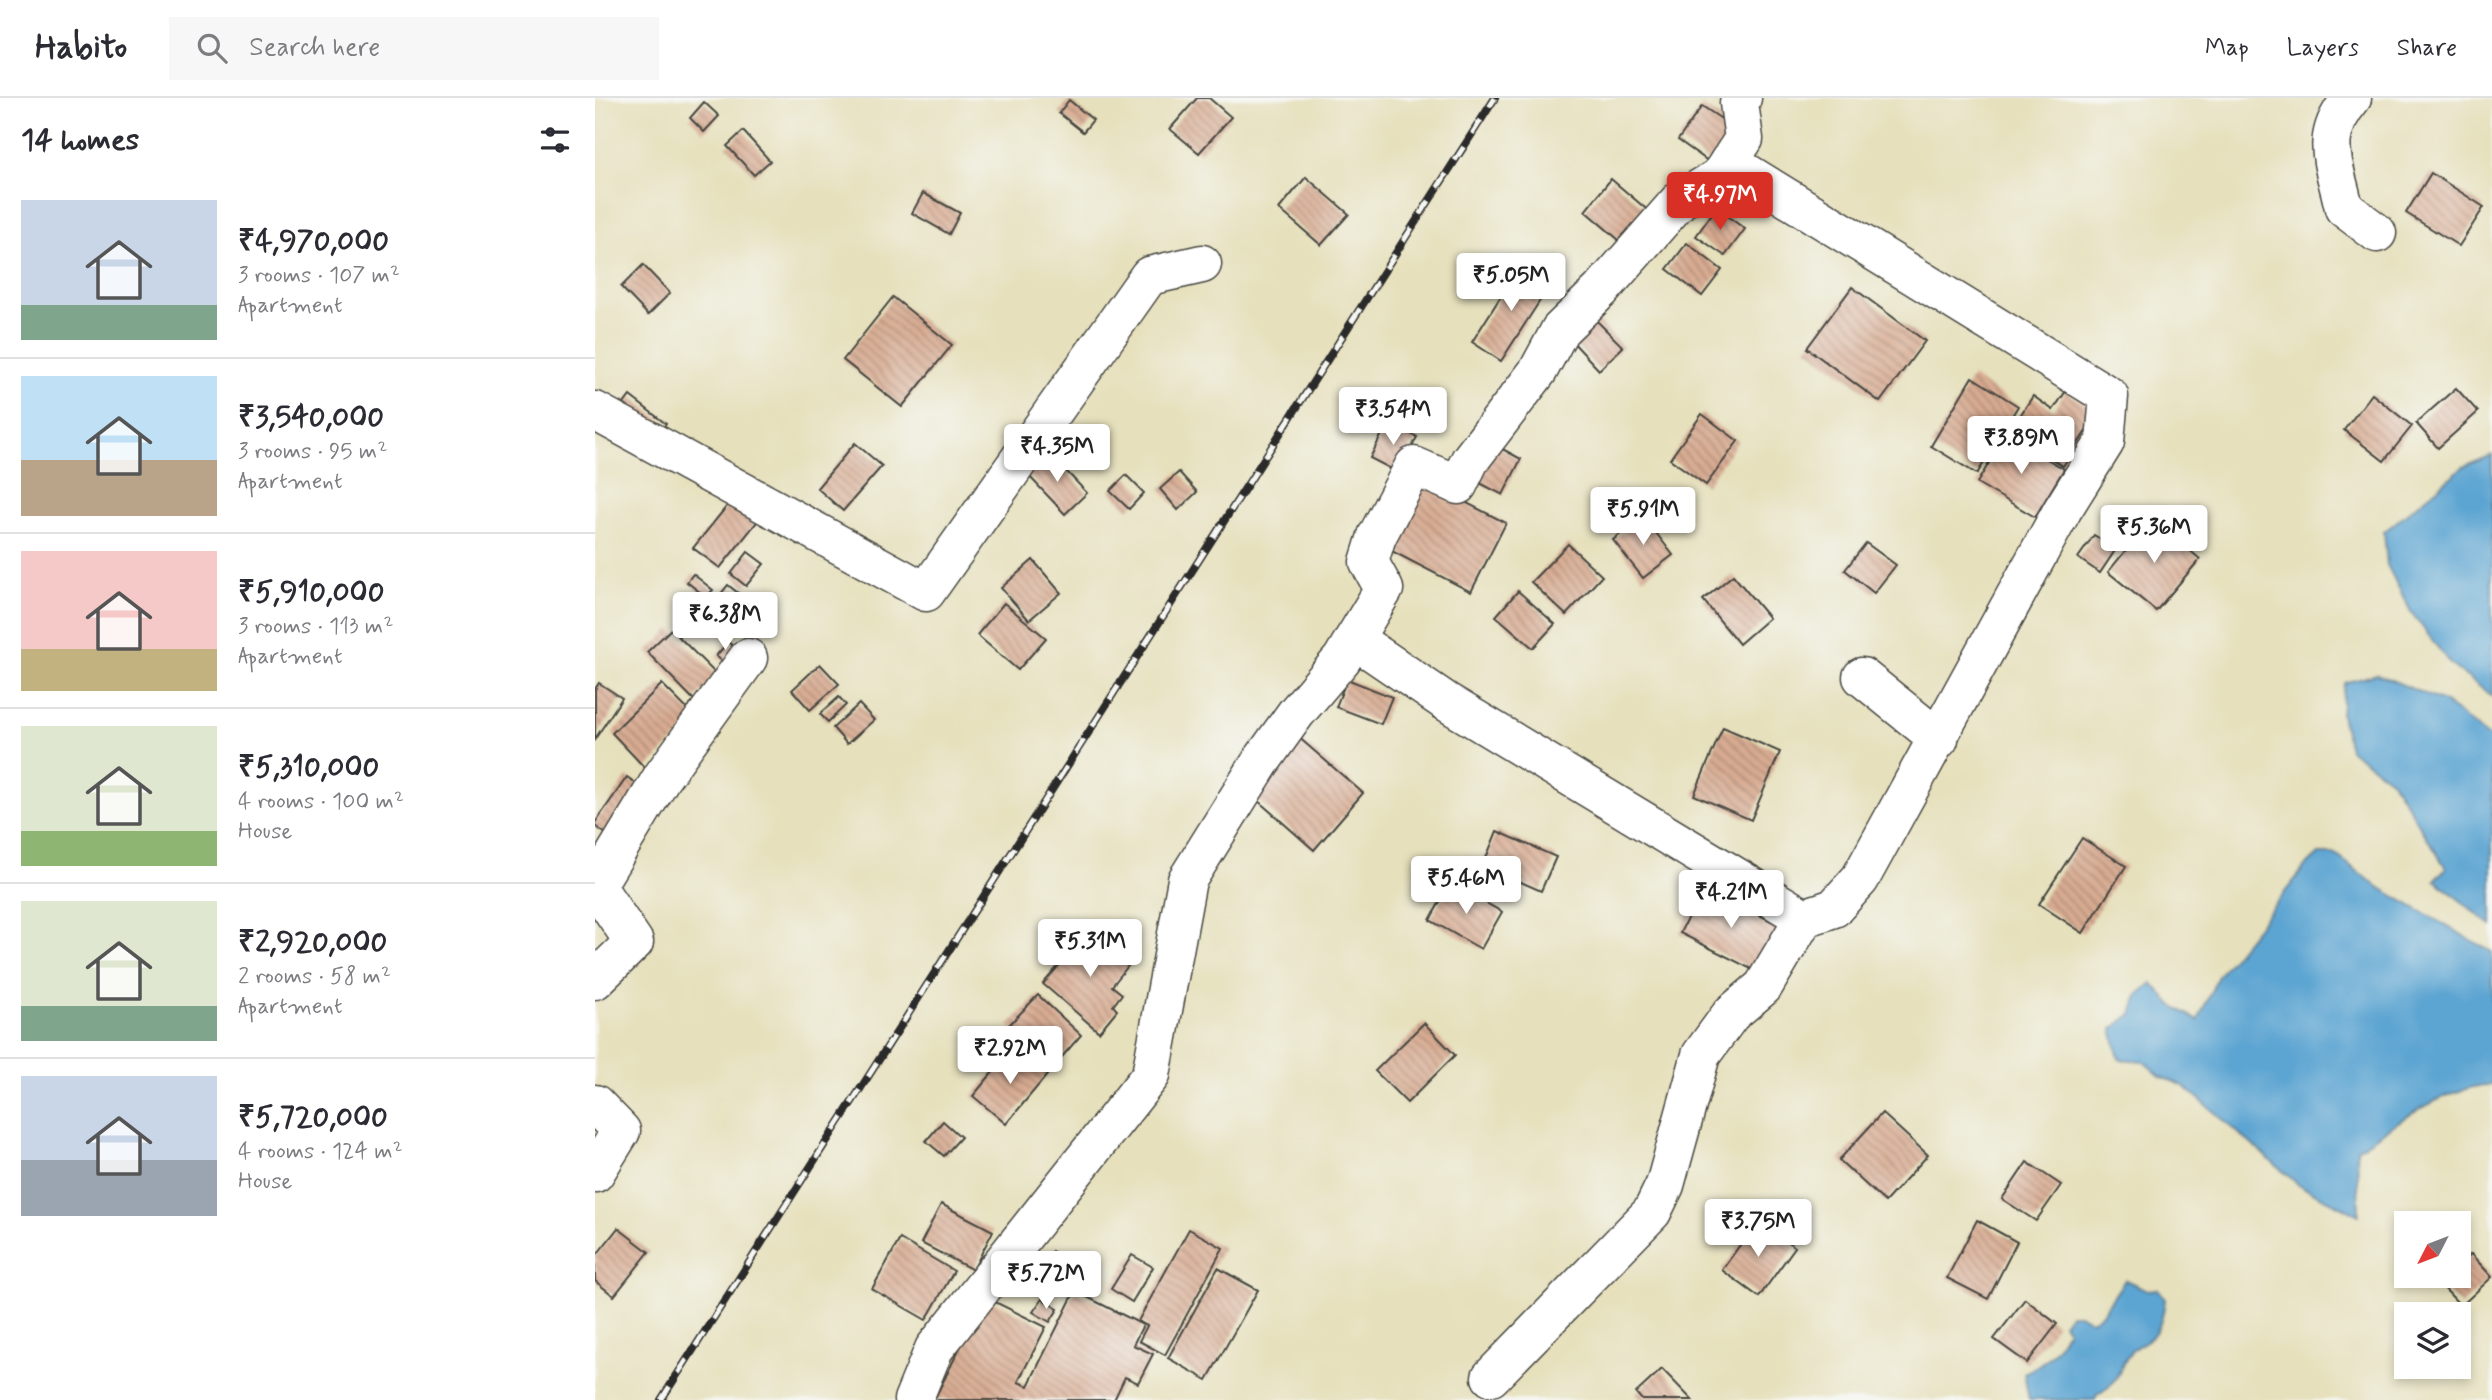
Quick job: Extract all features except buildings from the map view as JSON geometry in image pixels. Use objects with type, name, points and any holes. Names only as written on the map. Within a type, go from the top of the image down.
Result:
[{"type":"street","points":[[913,1400],[934,1349],[1151,1074],[1187,880],[1260,763],[1296,713],[1342,659],[1384,589],[1369,562],[1377,536],[1414,466],[1458,485],[1471,460],[1538,370],[1560,330],[1601,290],[1679,201],[1719,177],[1744,139],[1739,103],[1742,98]]},
{"type":"street","points":[[2352,98],[2335,118],[2330,145],[2344,208],[2377,233]]},
{"type":"street","points":[[1491,1377],[1652,1213],[1665,1185],[1701,1055],[1731,1014],[1763,987],[1804,918],[1834,908],[1860,879],[2063,509],[2105,442],[2109,396],[1729,162]]},
{"type":"street","points":[[595,411],[926,592],[1149,276],[1202,264]]},
{"type":"street","points":[[1354,639],[1445,701],[1804,918]]},
{"type":"street","points":[[595,980],[634,942],[596,886],[662,777],[748,659]]},
{"type":"street","points":[[1862,677],[1939,739]]},
{"type":"street","points":[[595,1104],[621,1131],[595,1173]]},
{"type":"water","points":[[2492,455],[2492,696],[2451,665],[2411,612],[2387,565],[2384,532],[2463,467]]},
{"type":"water","points":[[2377,674],[2444,702],[2492,739],[2492,926],[2435,880],[2446,868],[2392,781],[2349,749],[2341,715],[2344,683]]},
{"type":"water","points":[[2319,854],[2335,854],[2377,886],[2492,952],[2492,1085],[2458,1091],[2440,1099],[2404,1118],[2357,1149],[2359,1215],[2300,1186],[2184,1086],[2160,1076],[2143,1061],[2119,1059],[2112,1029],[2132,1014],[2138,995],[2152,983],[2171,1004],[2198,1021],[2218,976],[2305,867]]},
{"type":"water","points":[[2125,1280],[2148,1290],[2157,1289],[2165,1299],[2161,1320],[2153,1335],[2133,1350],[2114,1381],[2097,1394],[2095,1400],[2029,1400],[2024,1373],[2038,1366],[2055,1350],[2067,1330],[2063,1323],[2070,1314],[2079,1314],[2091,1321],[2102,1313]]},
{"type":"railway","points":[[661,1400],[1495,98]]}]
